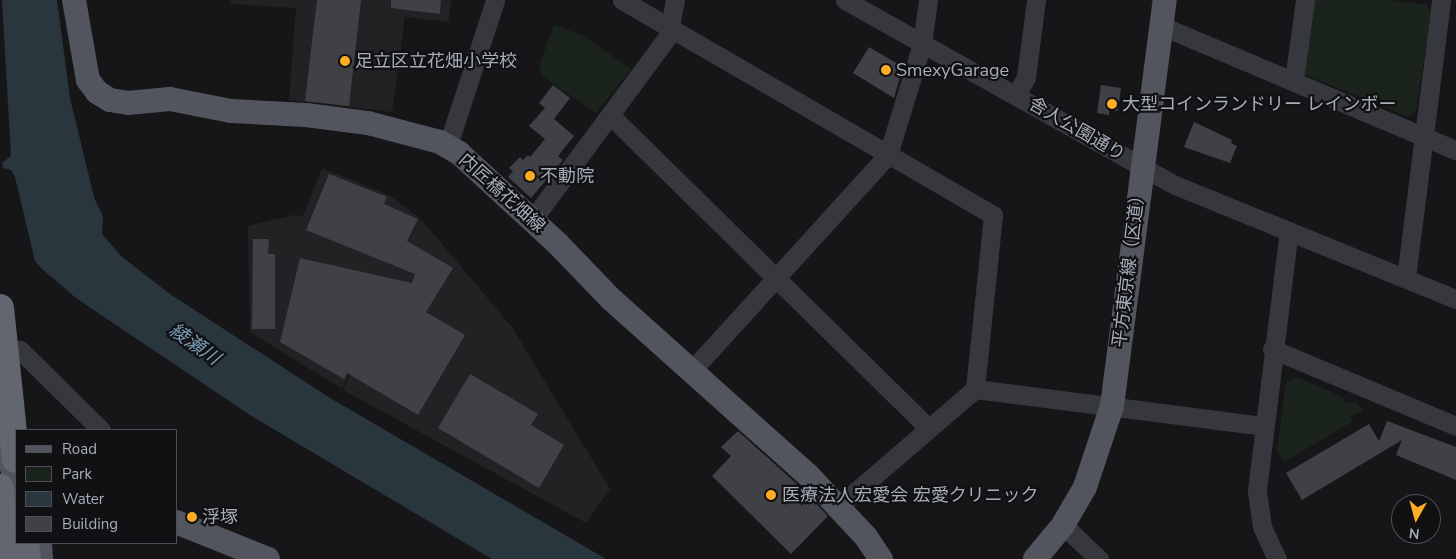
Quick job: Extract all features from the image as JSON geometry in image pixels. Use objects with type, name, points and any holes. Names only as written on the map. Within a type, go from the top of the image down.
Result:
[{"type":"highway","points":[[0,308],[15,450]]},
{"type":"highway","points":[[0,488],[7,559]]},
{"type":"highway","points":[[25,544],[27,559]]},
{"type":"main road","name":"内匠橋花畑線","points":[[74,0],[88,80],[97,92],[110,100],[128,103],[170,99],[231,111],[306,115],[368,123],[448,146],[480,170],[611,298],[693,369],[838,506],[881,559]]},
{"type":"main road","name":"平方東京線（区道）","points":[[1035,559],[1063,525],[1093,469],[1112,406],[1165,0]]},
{"type":"main road","points":[[4,422],[15,479]]},
{"type":"main road","points":[[178,523],[268,559]]},
{"type":"main road","points":[[34,544],[40,559]]},
{"type":"main road","points":[[40,544],[40,559]]},
{"type":"street","points":[[448,146],[496,0]]},
{"type":"street","points":[[622,0],[993,215],[975,389],[838,506]]},
{"type":"street","points":[[532,220],[668,36],[675,0]]},
{"type":"street","name":"舎人公園通り","points":[[845,0],[922,44],[1018,94],[1175,184],[1456,299]]},
{"type":"street","points":[[693,369],[778,278],[888,155],[922,44],[928,0]]},
{"type":"street","points":[[1018,94],[1026,77],[1036,0]]},
{"type":"street","points":[[1294,80],[1305,0]]},
{"type":"street","points":[[1406,278],[1424,136],[1438,0]]},
{"type":"street","points":[[1162,26],[1294,80],[1456,150]]},
{"type":"street","points":[[610,115],[929,428]]},
{"type":"street","points":[[1277,559],[1262,527],[1257,508],[1263,426],[1289,231]]},
{"type":"street","points":[[1272,349],[1456,426]]},
{"type":"street","points":[[0,351],[20,350],[100,429]]},
{"type":"street","points":[[975,389],[1263,426]]},
{"type":"street","points":[[1063,525],[1099,559]]},
{"type":"shaded area","name":"足立区立花畑小学校","points":[[231,0],[452,0],[448,22],[405,17],[392,112],[289,100],[296,8],[231,4]]},
{"type":"shaded area","points":[[322,168],[389,195],[420,218],[342,389],[250,332],[248,226],[294,215],[303,216]]},
{"type":"shaded area","points":[[420,218],[512,327],[610,489],[586,523],[343,390]]},
{"type":"green space","points":[[1312,0],[1391,0],[1426,5],[1431,11],[1416,111],[1409,117],[1306,75],[1304,70]]},
{"type":"green space","points":[[554,25],[582,35],[631,69],[596,113],[542,76],[539,66]]},
{"type":"green space","points":[[1296,377],[1343,397],[1346,403],[1355,401],[1363,410],[1351,417],[1353,421],[1284,462],[1277,451],[1286,383]]},
{"type":"water","name":"綾瀬川","points":[[2,0],[57,0],[70,98],[94,197],[103,217],[102,234],[121,256],[170,294],[330,398],[606,559],[492,559],[250,415],[76,298],[41,268],[35,261],[15,177],[11,170],[3,168],[2,163],[11,156]]},
{"type":"building","points":[[317,0],[361,0],[349,106],[305,101]]},
{"type":"building","points":[[391,0],[441,0],[440,14],[391,8]]},
{"type":"building","points":[[869,47],[903,67],[894,98],[853,73]]},
{"type":"building","points":[[553,85],[570,98],[554,119],[574,136],[558,156],[563,160],[531,198],[508,177],[513,171],[509,168],[520,157],[523,160],[528,155],[530,157],[545,139],[529,126],[545,108],[539,103]]},
{"type":"building","points":[[1101,85],[1121,88],[1118,111],[1109,110],[1109,115],[1097,113]]},
{"type":"building","points":[[1194,122],[1232,140],[1231,143],[1237,146],[1230,163],[1184,147]]},
{"type":"building","points":[[329,174],[387,197],[384,204],[418,219],[407,241],[453,268],[426,312],[465,335],[418,415],[347,373],[344,379],[280,342],[300,258],[412,283],[415,274],[306,230]]},
{"type":"building","points":[[253,239],[269,239],[268,254],[275,254],[275,329],[252,329]]},
{"type":"building","points":[[470,374],[538,414],[531,425],[564,445],[539,488],[438,428]]},
{"type":"building","points":[[1387,421],[1456,447],[1456,480],[1396,455],[1402,440],[1302,500],[1286,473],[1369,424],[1379,441]]},
{"type":"building","name":"医療法人宏愛会 宏愛クリニック","points":[[738,431],[798,485],[828,516],[791,554],[712,476],[731,456],[721,447]]},
{"type":"place","name":"足立区立花畑小学校","points":[[345,61]]},
{"type":"place","name":"SmexyGarage","points":[[886,70]]},
{"type":"place","name":"大型コインランドリー レインボー","points":[[1112,104]]},
{"type":"place","name":"不動院","points":[[530,176]]},
{"type":"place","name":"医療法人宏愛会 宏愛クリニック","points":[[771,495]]},
{"type":"place","name":"浮塚","points":[[192,517]]}]
